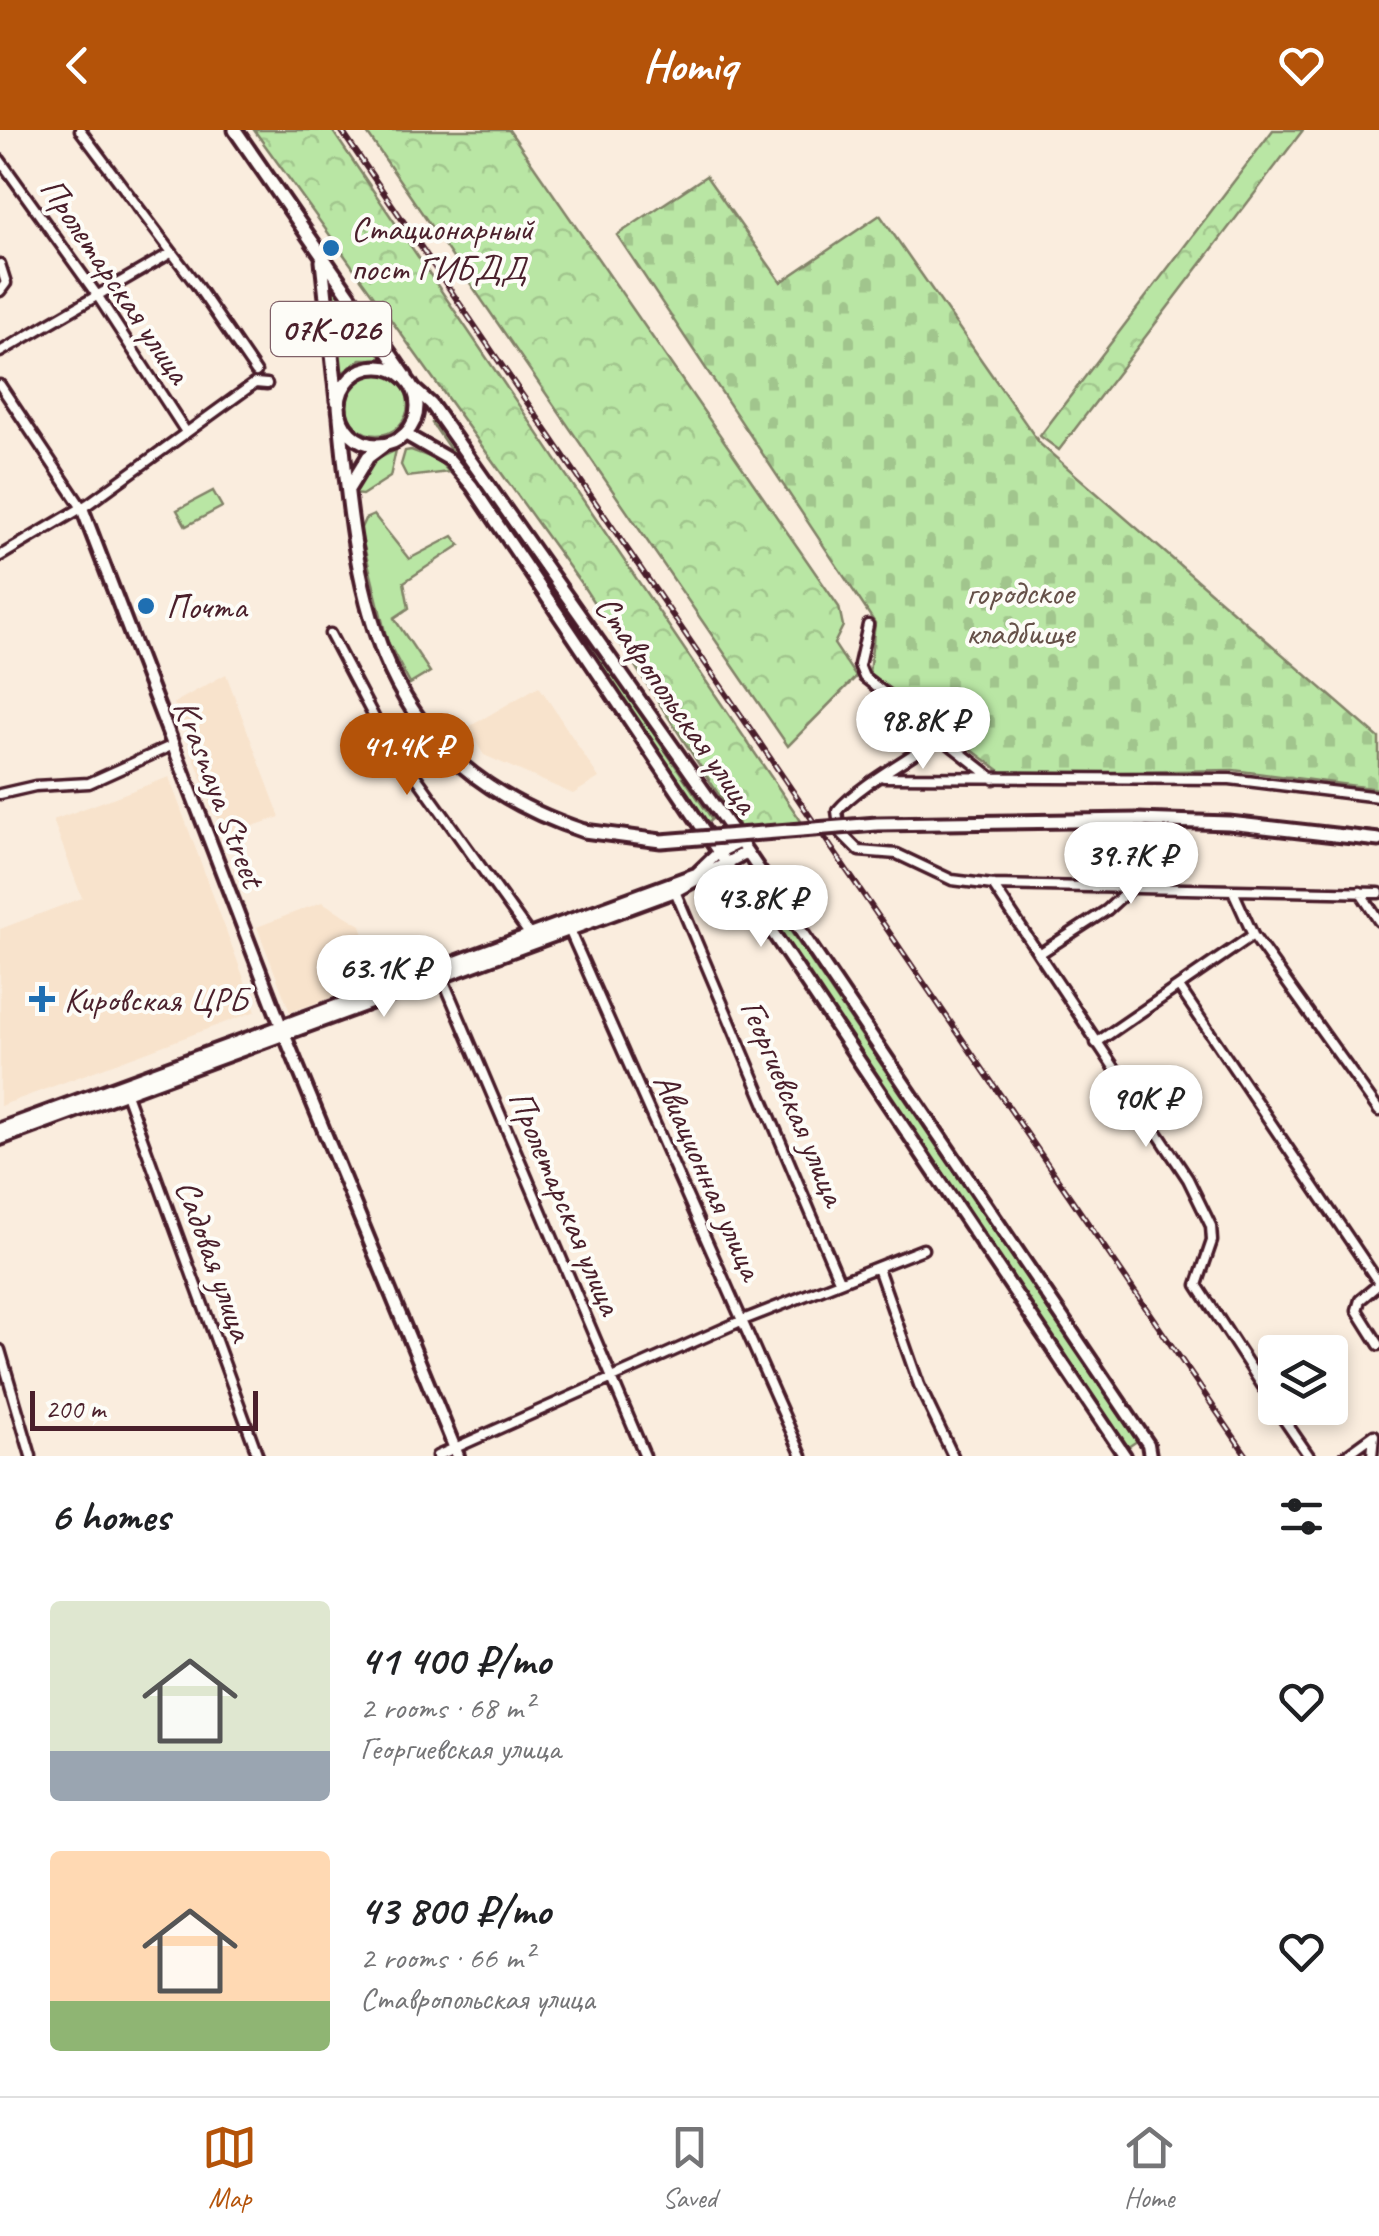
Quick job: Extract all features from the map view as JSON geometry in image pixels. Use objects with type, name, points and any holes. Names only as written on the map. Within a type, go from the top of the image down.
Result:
[{"type":"main road","name":"07К-026","points":[[236,130],[406,378]]},
{"type":"main road","name":"07К-026","points":[[320,252],[328,279],[339,412]]},
{"type":"main road","points":[[347,492],[368,456],[405,434],[418,408],[414,389],[406,378],[388,368],[358,372],[344,387],[339,412],[347,492],[374,628],[393,682],[408,708],[453,759],[478,780],[546,819],[584,832],[661,841],[877,824],[1136,820],[1229,823],[1379,840]]},
{"type":"main road","name":"Ставропольская улица","points":[[414,389],[432,404],[744,847],[1148,1444],[1150,1456]]},
{"type":"main road","points":[[339,412],[352,436],[385,445]]},
{"type":"main road","name":"Ставропольская улица","points":[[405,434],[450,460],[472,486],[1126,1456]]},
{"type":"main road","name":"Krasnaya Street","points":[[82,508],[283,1030],[456,1452]]},
{"type":"main road","points":[[0,1128],[440,972],[696,874],[744,847]]},
{"type":"main road","points":[[440,972],[529,934],[675,890],[722,856]]},
{"type":"main road","points":[[0,1139],[123,1087]]},
{"type":"street","points":[[80,130],[195,283],[256,372]]},
{"type":"street","name":"Пролетарская улица","points":[[0,160],[97,295],[186,432]]},
{"type":"street","points":[[0,352],[170,254]]},
{"type":"street","points":[[0,264],[6,283],[0,291]]},
{"type":"street","points":[[0,556],[82,508],[255,383],[267,384]]},
{"type":"street","name":"Krasnaya Street","points":[[0,385],[82,508]]},
{"type":"street","points":[[868,624],[859,666],[864,678],[994,779]]},
{"type":"street","points":[[330,634],[376,721],[529,934]]},
{"type":"street","points":[[940,737],[850,796],[836,811],[840,832],[859,851],[897,854],[952,880],[993,885],[1234,893],[1379,892]]},
{"type":"street","points":[[0,794],[89,783],[171,746]]},
{"type":"street","points":[[884,777],[1230,778],[1379,797]]},
{"type":"street","points":[[993,885],[1188,1179],[1211,1226],[1212,1241],[1197,1285],[1258,1378]]},
{"type":"street","points":[[1039,954],[1131,888]]},
{"type":"street","name":"Георгиевская улица","points":[[675,890],[839,1280]]},
{"type":"street","points":[[1360,892],[1379,921]]},
{"type":"street","points":[[1234,893],[1253,935],[1379,1111]]},
{"type":"street","name":"Авиационная улица","points":[[566,924],[802,1456]]},
{"type":"street","points":[[1096,1043],[1253,935]]},
{"type":"street","name":"Пролетарская улица","points":[[440,972],[645,1456]]},
{"type":"street","points":[[1179,987],[1379,1283],[1360,1300],[1356,1310],[1379,1345]]},
{"type":"street","name":"Садовая улица","points":[[123,1087],[258,1456]]},
{"type":"street","points":[[438,1456],[456,1452],[743,1320],[923,1249]]},
{"type":"street","points":[[878,1268],[919,1386],[953,1456]]},
{"type":"street","points":[[0,1350],[31,1456]]},
{"type":"street","points":[[1289,1425],[1309,1456]]},
{"type":"street","points":[[1346,1456],[1374,1435],[1372,1456]]},
{"type":"shaded area","points":[[226,674],[280,817],[223,836],[174,703]]},
{"type":"shaded area","points":[[539,686],[599,778],[573,794],[484,755],[467,728]]},
{"type":"shaded area","points":[[169,777],[256,1011],[0,1106],[0,929],[82,898],[53,820]]},
{"type":"shaded area","points":[[322,902],[361,925],[377,982],[290,1012],[257,927]]},
{"type":"green space","points":[[254,130],[332,130],[803,824],[741,829],[585,589]]},
{"type":"green space","points":[[365,130],[509,130],[839,607],[843,626],[834,644],[856,677],[788,746]]},
{"type":"green space","points":[[1273,130],[1303,130],[1059,450],[1040,436]]},
{"type":"green space","name":"городское кладбище","points":[[706,176],[781,282],[880,215],[1040,444],[1379,738],[1379,789],[1233,770],[1004,774],[869,673],[875,623],[617,235]]},
{"type":"green space","points":[[336,290],[382,354],[380,359],[361,359],[342,373],[338,372],[331,292]]},
{"type":"green space","points":[[377,373],[399,382],[408,404],[399,426],[377,435],[355,426],[346,404],[355,382]]},
{"type":"green space","points":[[438,419],[712,819],[706,824],[432,423]]},
{"type":"green space","points":[[396,450],[390,477],[362,495],[353,494],[369,463]]},
{"type":"green space","points":[[405,451],[438,460],[449,472],[407,477],[401,465]]},
{"type":"green space","points":[[213,491],[222,507],[186,526],[177,510]]},
{"type":"green space","points":[[374,515],[409,559],[453,536],[460,545],[404,582],[409,608],[394,618],[430,672],[410,684],[387,640],[360,530],[365,519]]},
{"type":"green space","points":[[749,870],[1137,1441],[1128,1447],[741,876]]},
{"type":"railway","points":[[341,130],[1247,1456]]},
{"type":"place","name":"Стационарный пост ГИБДД","points":[[331,248]]},
{"type":"place","name":"Почта","points":[[146,606]]},
{"type":"place","name":"Кировская ЦРБ","points":[[42,999]]}]
